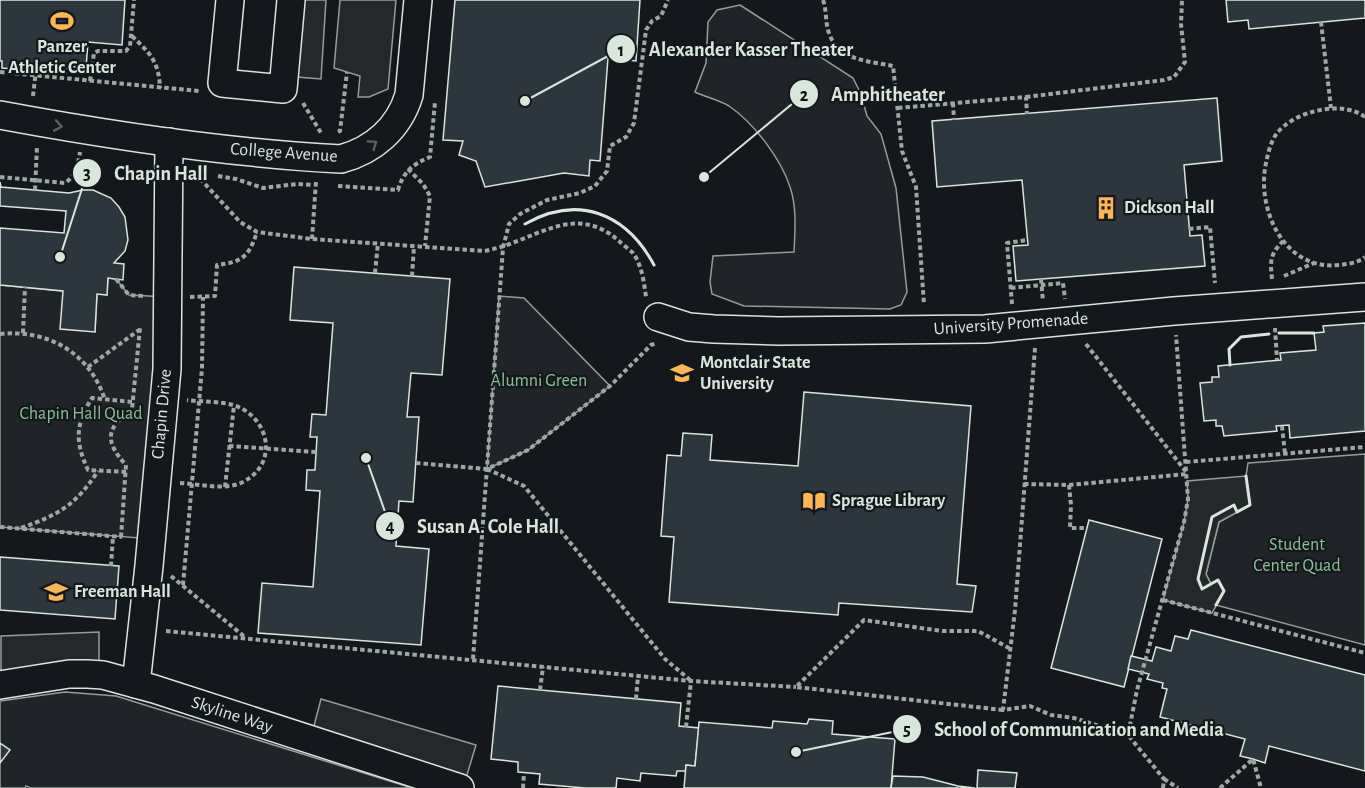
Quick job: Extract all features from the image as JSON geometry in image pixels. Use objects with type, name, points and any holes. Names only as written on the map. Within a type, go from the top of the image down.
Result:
[{"type":"street","points":[[230,0],[222,83],[283,89],[291,0]]},
{"type":"street","name":"College Avenue","points":[[0,115],[84,130],[259,154],[341,159],[370,148],[398,122],[409,95],[418,0]]},
{"type":"street","name":"Chapin Drive","points":[[136,684],[165,398],[169,142]]},
{"type":"street","name":"University Promenade","points":[[659,330],[689,327],[926,330],[1025,325],[1365,297]]},
{"type":"street","name":"Skyline Way","points":[[0,685],[69,674],[103,675],[460,788]]},
{"type":"path","points":[[90,81],[94,53],[126,51],[130,45],[134,0]]},
{"type":"path","points":[[473,659],[503,248],[509,225],[520,214],[547,200],[580,193],[595,186],[607,171],[610,146],[626,137],[634,123],[646,30],[652,21],[662,16],[668,0]]},
{"type":"path","points":[[823,0],[827,12],[828,31],[833,42],[843,54],[856,59],[893,66],[902,151],[916,186],[926,330]]},
{"type":"path","points":[[898,108],[1026,97],[1164,81],[1174,77],[1185,62],[1181,24],[1182,0]]},
{"type":"path","points":[[1321,22],[1331,108]]},
{"type":"path","points":[[131,35],[152,54],[160,74],[160,88]]},
{"type":"path","points":[[0,72],[36,73],[90,81],[208,92]]},
{"type":"path","points":[[34,90],[36,73]]},
{"type":"path","points":[[1026,97],[1027,114]]},
{"type":"path","points":[[301,99],[322,134]]},
{"type":"path","points":[[953,103],[954,120]]},
{"type":"path","points":[[1364,259],[1330,266],[1314,263],[1296,253],[1278,236],[1270,219],[1264,196],[1263,175],[1269,151],[1277,134],[1291,122],[1307,113],[1331,108],[1359,113],[1365,117]]},
{"type":"path","points":[[0,177],[65,183],[72,179],[80,156]]},
{"type":"path","points":[[35,190],[36,162]]},
{"type":"path","points":[[408,169],[423,184],[430,196],[425,246]]},
{"type":"path","points":[[195,173],[240,222],[257,232],[312,239],[484,251],[503,248],[541,231],[566,224],[593,224],[603,228],[633,254],[659,330],[651,345],[610,386],[528,450],[487,468]]},
{"type":"path","points":[[1189,229],[1210,227],[1214,275]]},
{"type":"path","points":[[116,279],[129,295],[216,296],[217,265],[234,263],[242,259],[252,247],[257,232]]},
{"type":"path","points":[[1003,710],[1015,610],[1024,484],[1025,325],[1011,288],[1007,243],[1027,240]]},
{"type":"path","points":[[1283,241],[1273,252],[1270,263],[1272,281],[1314,263]]},
{"type":"path","points":[[375,273],[378,243]]},
{"type":"path","points":[[412,276],[414,246]]},
{"type":"path","points":[[1011,288],[1063,283],[1067,320],[1187,474]]},
{"type":"path","points":[[142,284],[142,306]]},
{"type":"path","points":[[23,333],[25,287]]},
{"type":"path","points":[[183,585],[202,368],[202,297]]},
{"type":"path","points":[[1273,303],[1277,360]]},
{"type":"path","points":[[1128,735],[1137,690],[1184,522],[1188,499],[1174,311]]},
{"type":"path","points":[[121,537],[126,465],[115,453],[111,434],[112,427],[132,408],[141,323]]},
{"type":"path","points":[[88,367],[140,329]]},
{"type":"path","points":[[0,334],[23,333],[44,337],[68,349],[88,367],[102,390],[105,400]]},
{"type":"path","points":[[125,478],[225,487],[243,482],[260,468],[266,449],[262,429],[249,415],[234,405],[134,394]]},
{"type":"path","points":[[126,472],[88,470],[79,451],[78,431],[83,414],[92,398],[133,402]]},
{"type":"path","points":[[225,487],[234,405]]},
{"type":"path","points":[[1282,426],[1285,454]]},
{"type":"path","points":[[229,446],[316,452]]},
{"type":"path","points":[[1186,462],[1365,447]]},
{"type":"path","points":[[416,463],[487,468],[524,486],[665,659],[690,681]]},
{"type":"path","points":[[20,529],[47,519],[67,507],[85,491],[98,471]]},
{"type":"path","points":[[1024,484],[1069,485],[1187,474]]},
{"type":"path","points":[[1069,485],[1070,528],[1087,528]]},
{"type":"path","points":[[0,527],[129,538]]},
{"type":"path","points":[[111,566],[113,536]]},
{"type":"path","points":[[149,566],[161,567],[246,639]]},
{"type":"path","points":[[1162,600],[1365,653]]},
{"type":"path","points":[[796,687],[864,620],[942,631],[978,631],[1009,648]]},
{"type":"path","points":[[142,629],[690,681],[796,687],[1003,710],[1030,706],[1128,735],[1164,779],[1178,788]]},
{"type":"path","points":[[349,640],[349,648]]},
{"type":"path","points":[[540,690],[543,666]]},
{"type":"path","points":[[636,699],[638,676]]},
{"type":"path","points":[[686,727],[690,681]]},
{"type":"path","points":[[1220,788],[1253,759],[1261,788]]},
{"type":"path","points":[[523,788],[524,773]]},
{"type":"path","points":[[1163,788],[1164,779]]},
{"type":"green space","points":[[740,5],[853,78],[861,94],[867,116],[881,134],[896,188],[907,292],[901,305],[890,309],[744,306],[712,294],[710,282],[713,256],[794,252],[795,219],[792,195],[786,176],[766,142],[729,106],[695,92],[706,63],[708,22],[717,10]]},
{"type":"green space","name":"Chapin Hall Quad","points":[[108,278],[116,279],[129,295],[168,297],[152,539],[0,527],[0,285],[63,291],[95,331],[97,294],[107,295]]},
{"type":"green space","name":"Alumni Green","points":[[499,296],[524,298],[610,386],[528,450],[487,469]]},
{"type":"green space","name":"Student Center Quad","points":[[1365,454],[1365,645],[1216,605],[1223,590],[1211,584],[1206,574],[1219,522],[1250,505],[1246,476],[1248,463]]},
{"type":"green space","points":[[65,692],[116,696],[412,788],[31,788],[26,786],[25,788],[0,788],[0,701]]},
{"type":"shaded area","points":[[302,0],[326,0],[321,79],[297,77]]},
{"type":"shaded area","points":[[340,0],[396,0],[388,89],[369,97],[358,97],[360,76],[334,68]]},
{"type":"shaded area","points":[[1246,476],[1250,505],[1219,522],[1206,574],[1211,584],[1218,580],[1224,591],[1212,613],[1163,600],[1184,522],[1188,499],[1187,481]]},
{"type":"shaded area","points":[[99,632],[99,674],[1,685],[1,636]]},
{"type":"shaded area","points":[[321,699],[476,745],[463,788],[310,741]]},
{"type":"building","name":"Panzer Athletic Center","points":[[0,0],[125,0],[122,45],[88,42],[86,68],[66,66],[66,73],[2,68]]},
{"type":"building","points":[[455,0],[640,0],[636,61],[608,58],[600,161],[590,160],[589,176],[564,173],[485,187],[476,161],[459,155],[463,141],[443,140]]},
{"type":"building","points":[[1226,0],[1365,0],[1365,18],[1249,29],[1248,20],[1228,22]]},
{"type":"building","name":"Dickson Hall","points":[[1217,98],[1222,161],[1184,165],[1190,236],[1202,235],[1205,266],[1016,281],[1013,246],[1028,245],[1022,180],[937,187],[932,121]]},
{"type":"building","points":[[0,182],[1,187],[69,193],[93,190],[111,198],[119,207],[125,217],[128,240],[125,251],[114,263],[124,264],[123,280],[108,278],[107,295],[97,294],[95,332],[60,329],[63,291],[0,285],[0,228],[64,233],[66,211],[0,206]]},
{"type":"building","points":[[294,267],[450,279],[442,375],[411,373],[407,417],[419,417],[413,502],[399,501],[396,546],[429,549],[421,645],[258,633],[262,583],[313,587],[320,491],[306,490],[307,470],[315,470],[317,437],[310,437],[312,414],[326,415],[333,323],[290,320]]},
{"type":"building","points":[[1365,323],[1365,431],[1290,438],[1289,425],[1276,426],[1277,431],[1224,436],[1222,426],[1216,426],[1216,420],[1204,421],[1200,383],[1212,382],[1212,377],[1219,377],[1218,366],[1281,360],[1280,353],[1316,350],[1314,333],[1324,332],[1323,326]]},
{"type":"building","name":"Sprague Library","points":[[804,392],[971,406],[957,584],[976,586],[972,612],[839,603],[838,615],[669,602],[674,537],[661,536],[667,455],[681,456],[683,433],[712,435],[710,460],[798,466]]},
{"type":"building","points":[[1089,520],[1162,539],[1124,687],[1051,668]]},
{"type":"building","name":"Freeman Hall","points":[[0,557],[119,566],[115,619],[0,610]]},
{"type":"building","points":[[1191,630],[1365,675],[1365,771],[1269,746],[1265,763],[1240,756],[1245,739],[1160,717],[1167,689],[1162,688],[1163,683],[1147,679],[1149,674],[1128,669],[1131,656],[1152,661],[1156,647],[1171,651],[1175,636],[1188,639]]},
{"type":"building","points":[[498,686],[681,703],[679,726],[699,728],[695,766],[686,765],[686,771],[677,771],[676,776],[641,773],[640,781],[617,778],[616,788],[539,784],[540,774],[518,772],[518,762],[491,759]]},
{"type":"building","points":[[809,719],[833,721],[832,734],[895,739],[891,788],[684,788],[686,765],[695,766],[699,722],[772,728],[773,721],[807,724]]},
{"type":"building","points":[[0,743],[10,750],[0,763]]},
{"type":"building","points":[[978,770],[1017,773],[1015,788],[977,788]]},
{"type":"building","points":[[893,776],[923,777],[975,788],[891,788]]},
{"type":"wall","points":[[525,224],[564,210],[582,210],[599,214],[615,221],[629,232],[643,247],[654,265]]},
{"type":"wall","points":[[1279,333],[1314,333]]},
{"type":"wall","points":[[1230,365],[1229,349],[1241,337],[1269,334]]},
{"type":"wall","points":[[1216,605],[1224,591],[1218,580],[1202,589],[1198,579],[1212,517],[1234,505],[1237,512],[1250,505],[1246,476]]},
{"type":"place","name":"Panzer Athletic Center","points":[[62,21]]},
{"type":"place","name":"Alexander Kasser Theater","points":[[525,101]]},
{"type":"place","name":"Amphitheater","points":[[704,177]]},
{"type":"place","name":"Dickson Hall","points":[[1106,208]]},
{"type":"place","name":"Chapin Hall","points":[[60,257]]},
{"type":"place","name":"Montclair State University","points":[[682,373]]},
{"type":"place","name":"Susan A. Cole Hall","points":[[366,458]]},
{"type":"place","name":"Sprague Library","points":[[814,501]]},
{"type":"place","name":"Freeman Hall","points":[[56,592]]},
{"type":"place","name":"School of Communication and Media","points":[[796,752]]}]
